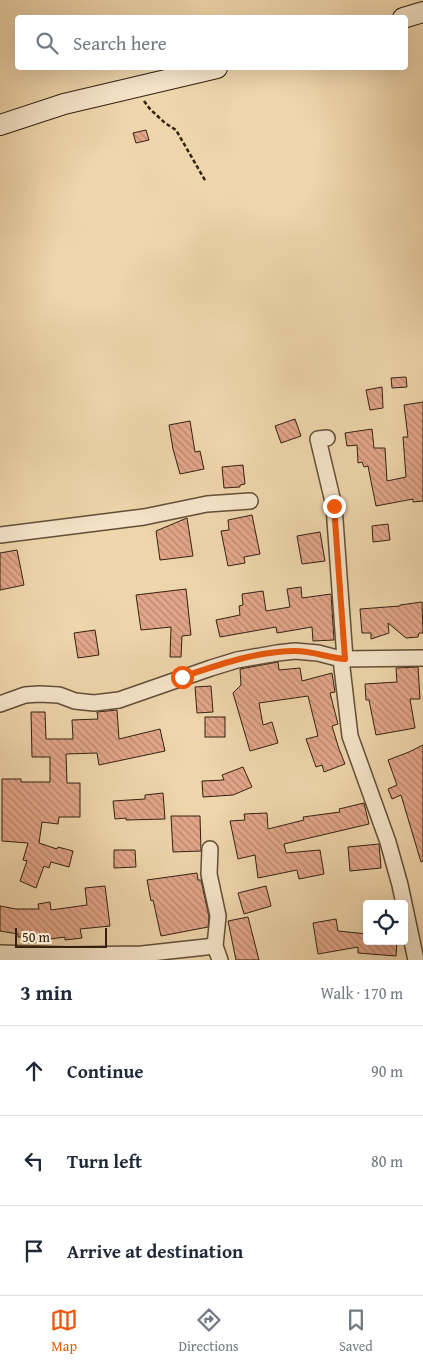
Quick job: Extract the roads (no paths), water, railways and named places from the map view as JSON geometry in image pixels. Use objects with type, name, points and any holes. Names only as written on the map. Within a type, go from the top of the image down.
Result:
[{"type":"street","points":[[408,16],[423,12]]},
{"type":"street","points":[[0,125],[64,104],[208,70]]},
{"type":"street","points":[[327,438],[318,439],[334,506],[343,659],[350,736],[388,842],[400,885],[416,960]]},
{"type":"street","points":[[0,534],[144,517],[207,504],[250,501]]},
{"type":"street","points":[[0,704],[25,696],[39,694],[58,695],[75,701],[94,703],[119,700],[237,660],[277,653],[318,653],[343,659],[423,658]]},
{"type":"street","points":[[0,953],[67,955],[217,953],[218,916],[209,874],[210,849]]}]
